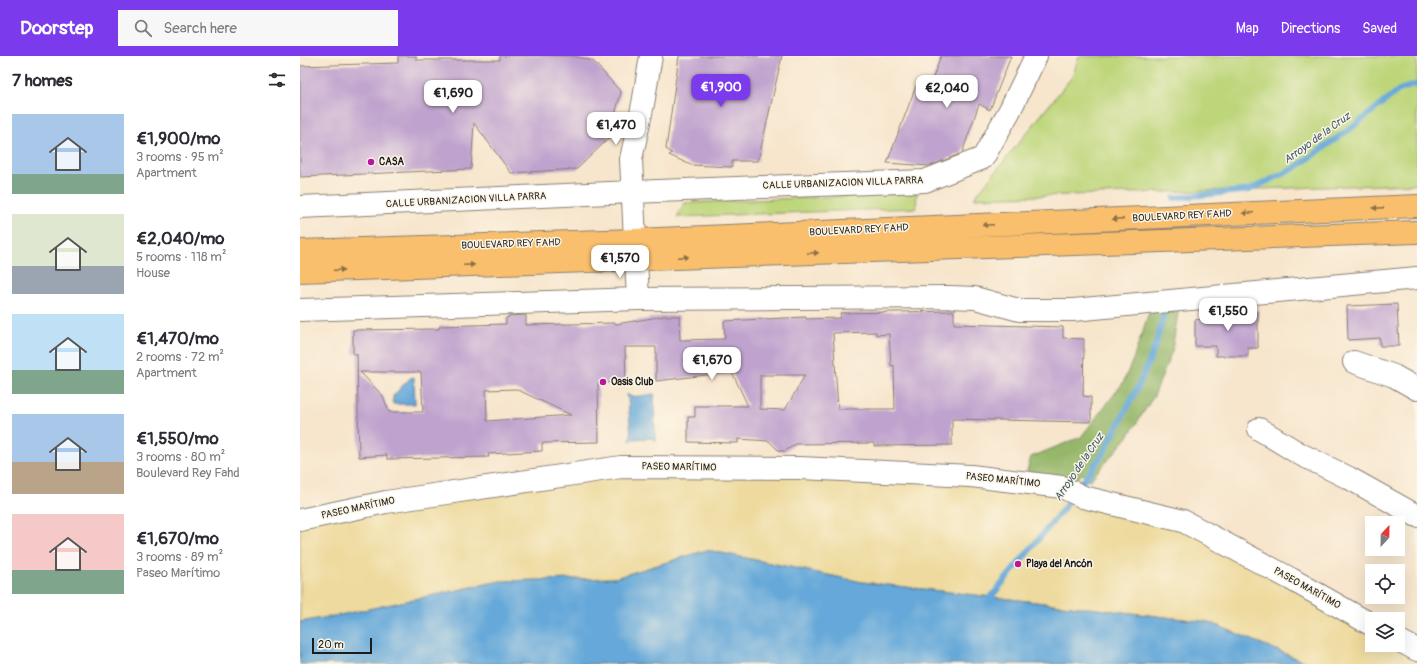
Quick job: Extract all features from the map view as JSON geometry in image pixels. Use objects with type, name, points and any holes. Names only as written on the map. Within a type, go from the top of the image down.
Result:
[{"type":"main road","name":"BOULEVARD REY FAHD","points":[[300,271],[635,250],[1417,206]]},
{"type":"main road","name":"BOULEVARD REY FAHD","points":[[300,252],[635,250],[1417,232]]},
{"type":"street","points":[[638,298],[631,159],[643,104],[651,56]]},
{"type":"street","name":"CALLE URBANIZACION VILLA PARRA","points":[[300,207],[925,181],[982,158],[1010,110],[1036,56]]},
{"type":"street","points":[[300,310],[638,298],[950,297],[975,298],[1019,310],[1073,310],[1417,278]]},
{"type":"street","points":[[1354,362],[1394,376],[1417,390]]},
{"type":"street","points":[[1259,429],[1300,454],[1349,478],[1417,516]]},
{"type":"street","name":"PASEO MARÍTIMO","points":[[300,520],[386,502],[622,467],[800,468],[970,476],[1062,487],[1083,497],[1184,521],[1365,621]]},
{"type":"street","points":[[1405,644],[1417,650]]},
{"type":"green space","points":[[1079,56],[1417,56],[1417,184],[974,198],[1072,77]]},
{"type":"green space","points":[[917,193],[916,208],[677,217],[685,203]]},
{"type":"green space","points":[[1151,306],[1179,306],[1172,351],[1154,396],[1127,438],[1090,480],[1082,474],[1068,483],[1027,471],[1031,457],[1081,437],[1123,383],[1134,357]]},
{"type":"sand","name":"Playa del Ancón","points":[[621,467],[971,476],[1183,521],[1365,621],[1365,652],[1405,652],[1405,647],[1417,650],[1417,664],[1310,664],[1209,622],[862,582],[707,550],[615,578],[500,581],[345,614],[300,622],[300,520]]},
{"type":"water","points":[[414,377],[415,404],[393,404],[393,396],[410,378]]},
{"type":"water","points":[[628,394],[631,397],[654,394],[656,441],[652,438],[629,440],[631,437],[628,399],[626,396]]},
{"type":"water","points":[[707,550],[862,582],[1209,622],[1310,664],[300,664],[300,622],[345,614],[500,581],[615,578]]},
{"type":"building","points":[[398,56],[416,56],[416,60],[500,60],[500,56],[572,56],[593,61],[621,92],[609,138],[577,169],[511,173],[474,123],[471,169],[300,177],[300,66],[398,63]]},
{"type":"building","points":[[679,56],[782,56],[758,161],[732,161],[732,167],[691,165],[669,155],[672,153],[666,149]]},
{"type":"building","points":[[941,56],[1011,56],[990,110],[979,104],[962,153],[930,166],[887,163],[916,86],[928,91]]},
{"type":"building","points":[[1397,304],[1399,346],[1380,346],[1380,338],[1348,340],[1347,306]]},
{"type":"building","points":[[954,311],[954,324],[1063,327],[1063,338],[1084,339],[1083,396],[1091,397],[1091,422],[952,419],[952,445],[874,446],[874,443],[796,444],[785,451],[779,451],[769,441],[738,439],[738,443],[688,442],[688,417],[695,417],[695,406],[748,406],[732,372],[656,381],[656,347],[625,347],[626,382],[598,383],[599,442],[542,443],[542,451],[488,454],[489,457],[387,459],[387,455],[359,457],[357,354],[353,354],[353,330],[439,329],[440,326],[506,324],[506,318],[509,316],[526,315],[526,325],[616,324],[665,316],[679,316],[680,340],[725,339],[724,321],[806,317],[806,319],[841,318],[840,313]],"holes":[[[876,332],[876,335],[889,334],[891,366],[894,365],[895,409],[838,409],[833,333]],[[360,372],[421,372],[423,412],[389,412],[383,396]],[[760,375],[805,375],[785,410],[760,409]],[[516,389],[571,415],[487,421],[486,390]]]},
{"type":"building","points":[[1258,311],[1258,348],[1248,348],[1248,356],[1216,356],[1216,346],[1195,346],[1195,320],[1204,319],[1204,312]]},
{"type":"waterway","name":"Arroyo de la Cruz","points":[[1174,198],[1249,190],[1295,168],[1354,126],[1399,90],[1417,84]]},
{"type":"waterway","name":"Arroyo de la Cruz","points":[[991,597],[1064,508],[1104,452],[1140,383],[1155,347],[1165,310]]},
{"type":"place","name":"CASA","points":[[371,162]]},
{"type":"place","name":"Oasis Club","points":[[603,382]]},
{"type":"place","name":"Playa del Ancón","points":[[1018,564]]}]
